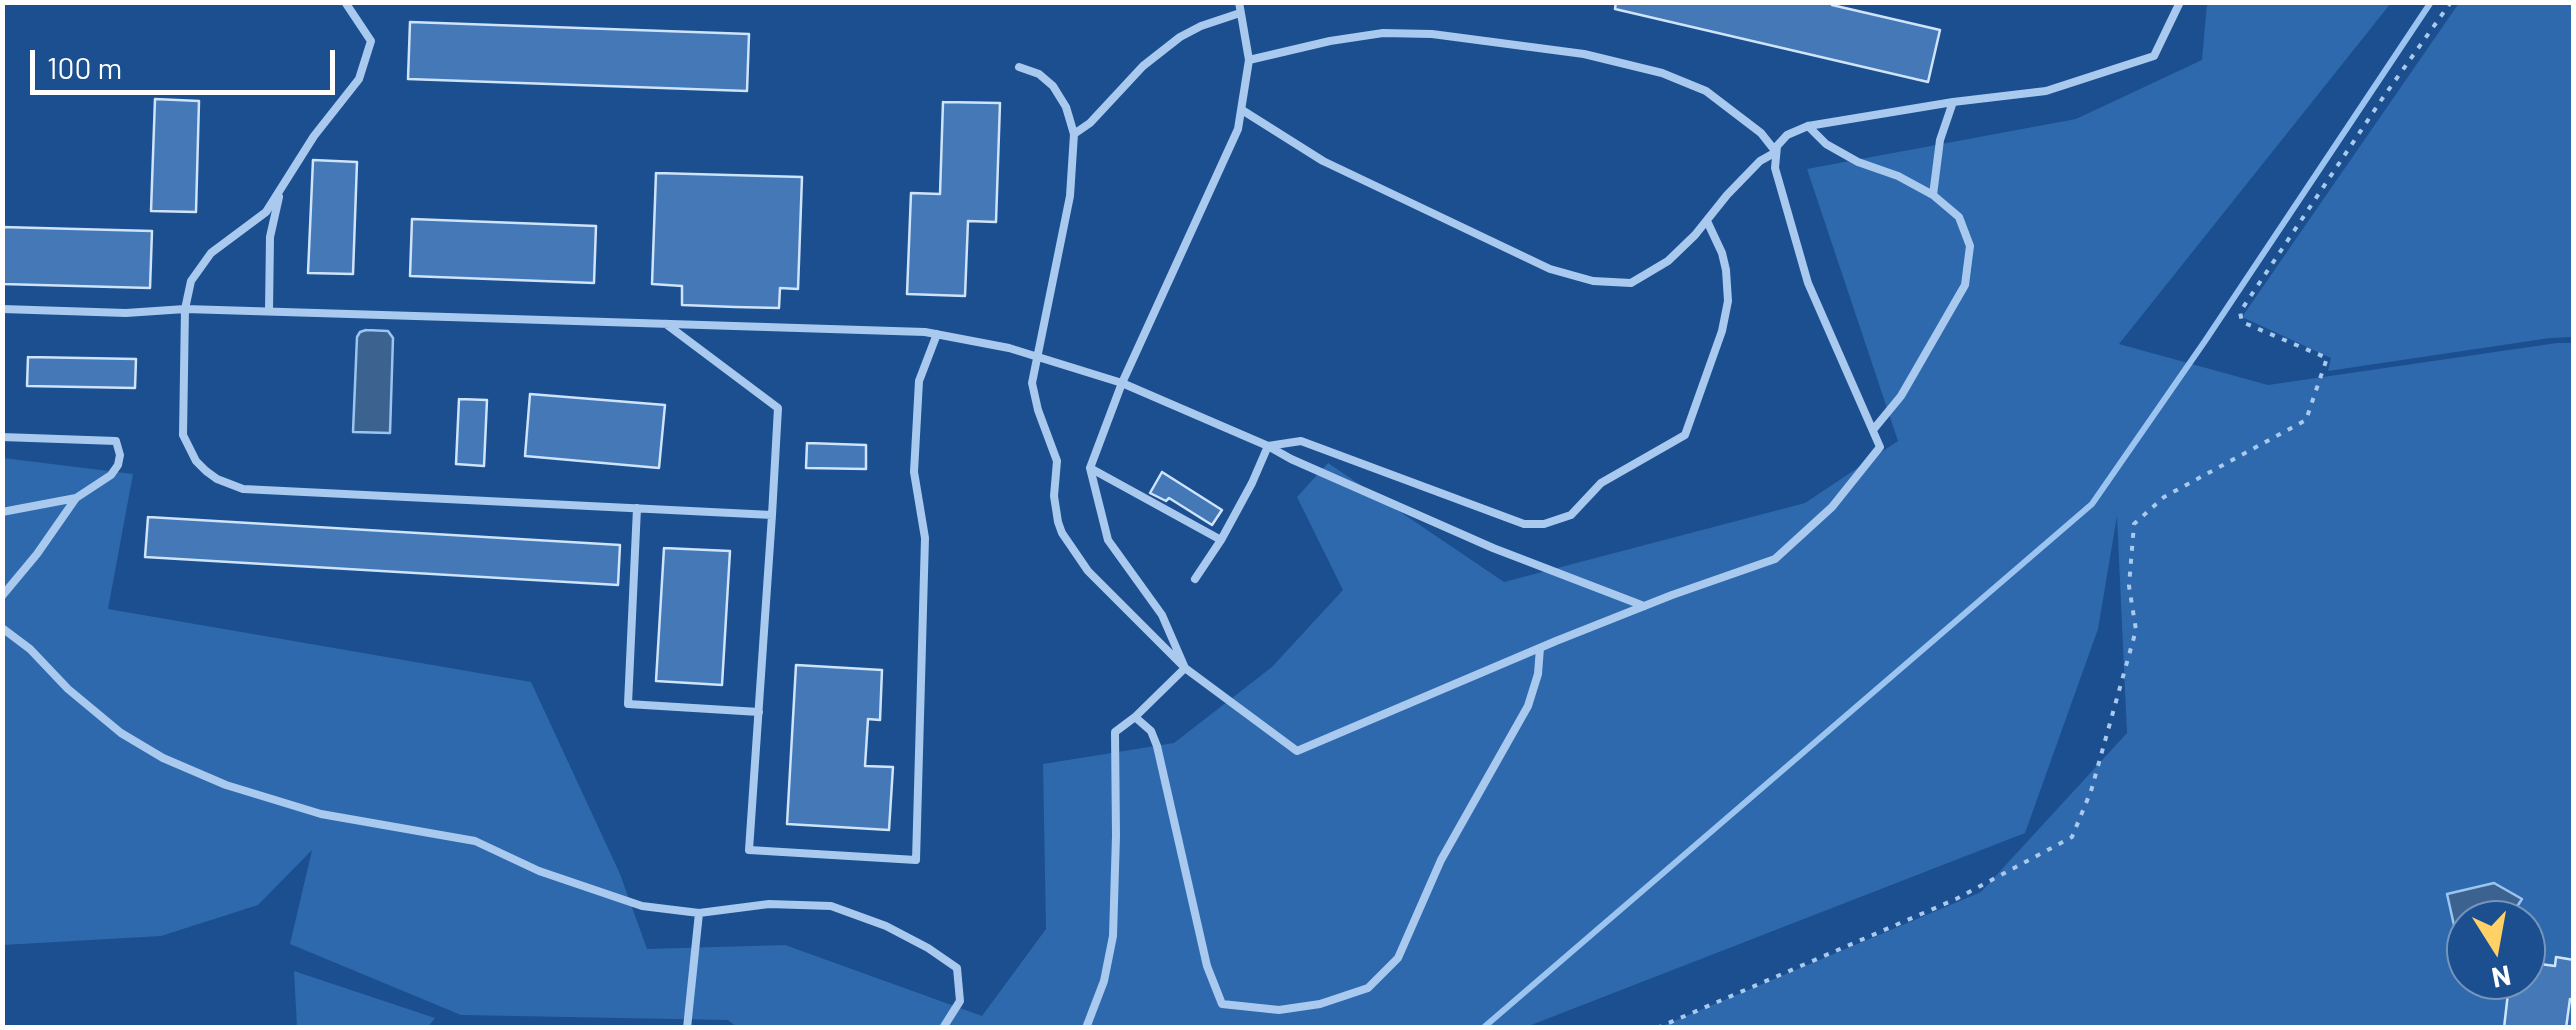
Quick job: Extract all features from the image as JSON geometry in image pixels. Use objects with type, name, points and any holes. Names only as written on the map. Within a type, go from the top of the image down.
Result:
[{"type":"lane","points":[[345,2],[370,41],[359,79],[314,136],[266,212],[211,253],[190,281],[185,309],[183,435],[196,460],[217,479],[242,488],[772,515]]},
{"type":"lane","points":[[1185,668],[1162,614],[1108,540],[1090,468],[1122,383],[1238,129],[1249,60],[1239,2]]},
{"type":"lane","points":[[1019,68],[1039,74],[1053,86],[1066,107],[1074,134],[1070,196],[1034,366],[1033,394],[1057,461],[1055,507],[1062,533],[1088,571],[1185,668],[1297,751],[1644,606],[1775,560],[1832,507],[1880,447],[1808,283],[1776,168],[1777,146],[1787,135],[1808,126],[2046,91],[2154,56],[2180,2]]},
{"type":"lane","points":[[1074,134],[1090,123],[1143,66],[1180,37],[1200,26],[1240,14]]},
{"type":"lane","points":[[1249,60],[1383,32],[1432,34],[1584,54],[1662,73],[1706,91],[1761,133],[1776,152]]},
{"type":"lane","points":[[1933,195],[1940,140],[1953,102]]},
{"type":"lane","points":[[1242,110],[1341,169],[1550,269],[1593,281],[1631,282],[1668,260],[1696,235],[1760,161],[1776,152]]},
{"type":"lane","points":[[1808,126],[1826,144],[1858,162],[1898,176],[1933,195],[1960,217],[1970,246],[1965,285],[1901,396],[1873,430]]},
{"type":"lane","points":[[269,312],[270,237],[284,184]]},
{"type":"lane","points":[[1268,446],[1301,441],[1524,524],[1544,524],[1571,515],[1601,483],[1685,436],[1722,331],[1728,300],[1722,253],[1706,222]]},
{"type":"lane","points":[[2,309],[126,313],[185,309],[937,334],[1038,356],[1122,383],[1476,540],[1644,606]]},
{"type":"lane","points":[[666,324],[778,408],[749,850],[916,860],[925,538],[914,472],[919,381],[937,334]]},
{"type":"lane","points":[[2,437],[116,442],[120,455],[111,475],[76,498],[2,596]]},
{"type":"lane","points":[[1195,578],[1252,483],[1268,446]]},
{"type":"lane","points":[[1090,468],[1220,540]]},
{"type":"lane","points":[[2,512],[76,498]]},
{"type":"lane","points":[[637,508],[628,704],[758,712]]},
{"type":"lane","points":[[2,628],[121,732],[163,758],[210,778],[321,814],[475,841],[539,871],[642,906],[699,913],[769,904],[831,906],[886,926],[957,968],[960,1000],[942,1028]]},
{"type":"lane","points":[[1135,717],[1151,731],[1158,746],[1207,966],[1222,1004],[1278,1010],[1320,1004],[1368,988],[1398,958],[1441,860],[1528,706],[1538,674],[1540,648]]},
{"type":"lane","points":[[1086,1028],[1104,981],[1113,936],[1115,732],[1185,668]]},
{"type":"lane","points":[[698,1028],[687,1026],[699,913]]},
{"type":"path","points":[[1656,1028],[1956,898],[2072,837],[2091,791],[2136,630],[2129,586],[2134,524],[2164,496],[2306,420],[2328,358],[2242,322],[2240,312],[2451,2]]},
{"type":"shaded area","points":[[2207,3],[2391,3],[2119,344],[2268,385],[2573,343],[2573,1027],[1660,1027],[1981,892],[2127,733],[2117,516],[2098,629],[2025,833],[1526,1027],[738,1028],[728,1020],[461,1015],[290,944],[312,850],[258,905],[161,936],[3,945],[3,458],[133,474],[108,609],[531,682],[620,874],[647,949],[785,945],[982,1016],[1046,929],[1043,764],[1174,743],[1272,667],[1343,590],[1297,497],[1328,463],[1504,582],[1805,503],[1898,441],[1807,169],[2076,119],[2202,60]]},
{"type":"shaded area","points":[[2459,3],[2573,3],[2573,337],[2328,371],[2331,358],[2242,317]]},
{"type":"shaded area","points":[[366,330],[388,331],[393,338],[390,433],[353,432],[357,337]]},
{"type":"shaded area","points":[[2494,883],[2522,899],[2448,900],[2447,894]]},
{"type":"shaded area","points":[[294,971],[435,1018],[428,1027],[297,1027]]},
{"type":"building","points":[[1616,2],[1832,2],[1940,30],[1928,82],[1615,9]]},
{"type":"building","points":[[410,22],[749,34],[747,91],[408,79]]},
{"type":"building","points":[[155,99],[199,101],[196,212],[151,211]]},
{"type":"building","points":[[943,102],[1000,103],[996,222],[968,221],[965,296],[907,294],[911,193],[940,194]]},
{"type":"building","points":[[313,160],[357,162],[353,274],[308,273]]},
{"type":"building","points":[[656,173],[802,177],[798,289],[780,288],[779,308],[735,307],[682,305],[682,286],[652,284]]},
{"type":"building","points":[[412,219],[596,226],[594,283],[410,276]]},
{"type":"building","points":[[2,227],[152,231],[150,288],[2,284]]},
{"type":"building","points":[[28,357],[136,359],[135,388],[27,386]]},
{"type":"building","points":[[530,394],[665,405],[659,468],[525,456]]},
{"type":"building","points":[[459,399],[487,400],[484,466],[456,464]]},
{"type":"building","points":[[807,443],[866,445],[866,469],[806,468]]},
{"type":"building","points":[[1162,472],[1222,510],[1212,525],[1169,498],[1166,501],[1150,493]]},
{"type":"building","points":[[148,517],[620,545],[618,585],[145,557]]},
{"type":"building","points":[[664,548],[730,551],[722,685],[656,681]]},
{"type":"building","points":[[796,665],[882,670],[880,720],[868,719],[865,766],[893,767],[889,830],[787,824]]},
{"type":"building","points":[[2556,957],[2574,960],[2574,1000],[2570,999],[2566,1028],[2504,1028],[2507,1000],[2546,1000],[2546,965],[2555,966]]},
{"type":"waterway","points":[[1483,1028],[2092,504],[2431,2]]}]
